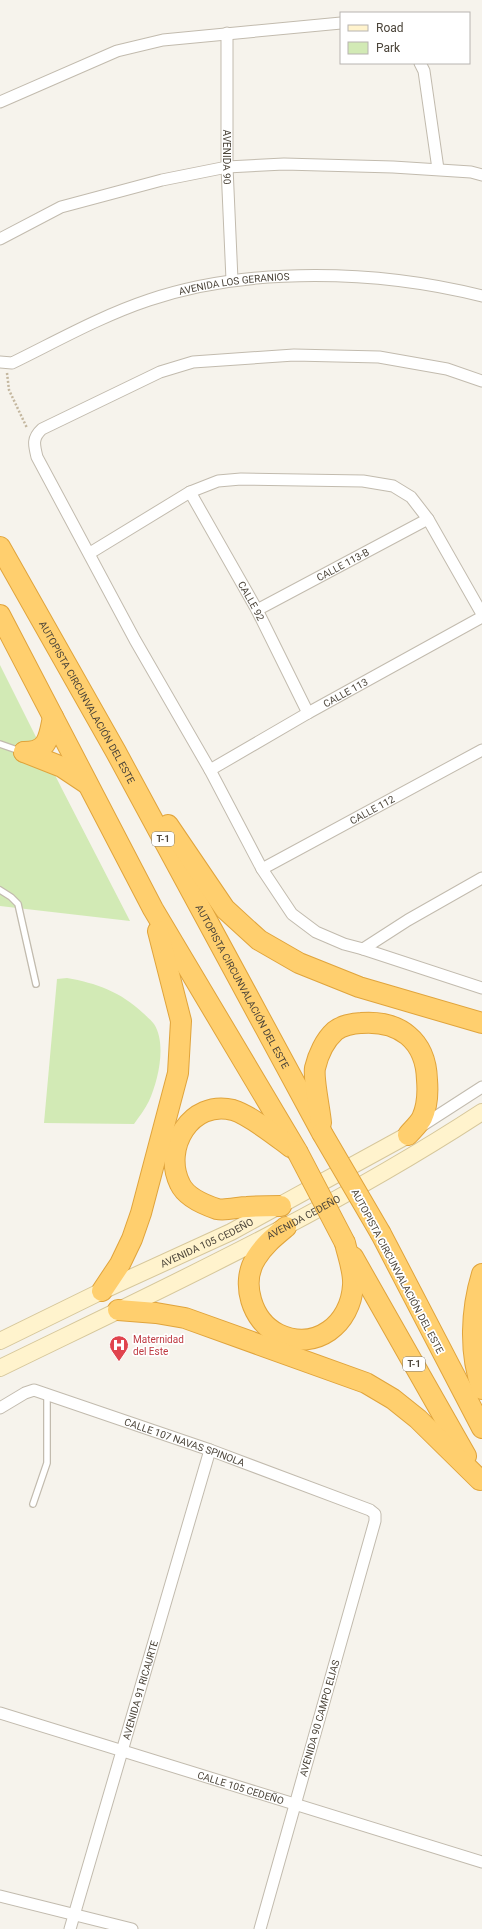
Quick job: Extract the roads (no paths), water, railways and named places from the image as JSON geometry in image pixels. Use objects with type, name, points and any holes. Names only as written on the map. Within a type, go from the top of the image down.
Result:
[{"type":"highway","name":"AUTOPISTA CIRCUNVALACIÓN DEL ESTE","points":[[0,547],[116,752],[322,1133],[381,1234],[482,1428]]},
{"type":"highway","name":"T-1","points":[[0,615],[153,910],[297,1151],[345,1243],[481,1482]]},
{"type":"highway","points":[[24,752],[39,749],[47,742],[53,717]]},
{"type":"highway","points":[[24,752],[62,767],[88,785]]},
{"type":"highway","points":[[116,752],[149,796],[225,909],[260,940],[299,963],[359,987],[482,1023]]},
{"type":"highway","points":[[102,1291],[120,1264],[134,1233],[178,1073],[181,1020],[153,910]]},
{"type":"highway","points":[[322,1133],[315,1070],[323,1047],[336,1030],[353,1024],[378,1021],[397,1028],[410,1036],[420,1047],[425,1061],[428,1089],[426,1102],[422,1119],[408,1135]]},
{"type":"highway","points":[[281,1206],[220,1209],[206,1204],[191,1196],[180,1185],[174,1166],[175,1150],[182,1132],[198,1114],[217,1108],[234,1110],[297,1151]]},
{"type":"highway","points":[[286,1227],[269,1241],[255,1259],[248,1281],[251,1302],[260,1319],[278,1334],[300,1340],[321,1336],[338,1324],[349,1307],[353,1285],[345,1243]]},
{"type":"highway","points":[[482,1274],[476,1297],[473,1340],[475,1360],[482,1389]]},
{"type":"highway","points":[[118,1310],[156,1313],[185,1318],[366,1383],[393,1399],[418,1419],[481,1482]]},
{"type":"main road","name":"AVENIDA CEDEÑO","points":[[118,1310],[232,1256],[286,1227],[420,1153],[482,1112]]},
{"type":"main road","name":"AVENIDA 105 CEDEÑO","points":[[0,1341],[102,1291],[231,1232],[281,1206],[408,1135]]},
{"type":"main road","points":[[0,1368],[118,1310]]},
{"type":"street","points":[[0,102],[117,51],[163,40],[340,23]]},
{"type":"street","name":"AVENIDA 90","points":[[227,33],[227,167],[232,280]]},
{"type":"street","points":[[420,64],[424,71],[438,169]]},
{"type":"street","points":[[0,239],[61,207],[162,180],[227,167],[284,164],[438,169],[482,175]]},
{"type":"street","name":"AVENIDA LOS GERANIOS","points":[[2,363],[12,363],[102,318],[150,299],[232,280],[343,276],[441,287],[482,296]]},
{"type":"street","points":[[482,381],[448,369],[379,357],[294,355],[193,362],[160,372],[42,429],[36,434],[33,443],[37,458],[90,553],[135,640],[210,770],[262,869],[292,914],[316,932],[344,944],[482,988]]},
{"type":"street","points":[[90,553],[190,492],[218,481],[241,479],[364,481],[393,486],[411,497],[428,519],[482,614]]},
{"type":"street","name":"CALLE 92","points":[[190,492],[257,610],[308,713]]},
{"type":"street","name":"CALLE 113-B","points":[[257,610],[428,519]]},
{"type":"street","name":"CALLE 113","points":[[210,770],[308,713],[482,617]]},
{"type":"street","name":"CALLE 112","points":[[262,869],[482,750]]},
{"type":"street","points":[[363,949],[408,920],[482,878]]},
{"type":"street","points":[[408,1135],[482,1087]]},
{"type":"street","name":"CALLE 107 NAVAS SPINOLA","points":[[0,1408],[25,1392],[34,1390],[210,1450],[370,1510]]},
{"type":"street","name":"AVENIDA 91 RICAURTE","points":[[70,1929],[210,1450]]},
{"type":"street","name":"AVENIDA 90 CAMPO ELIAS","points":[[260,1929],[375,1521],[375,1514],[370,1510]]},
{"type":"street","name":"CALLE 105 CEDEÑO","points":[[0,1714],[482,1862]]},
{"type":"street","points":[[0,1896],[132,1929]]},
{"type":"lane","points":[[0,744],[24,752]]},
{"type":"lane","points":[[0,890],[11,897],[18,904],[36,984]]},
{"type":"lane","points":[[33,1504],[47,1463],[47,1394]]},
{"type":"place","name":"Maternidad del Este","points":[[119,1362]]}]
